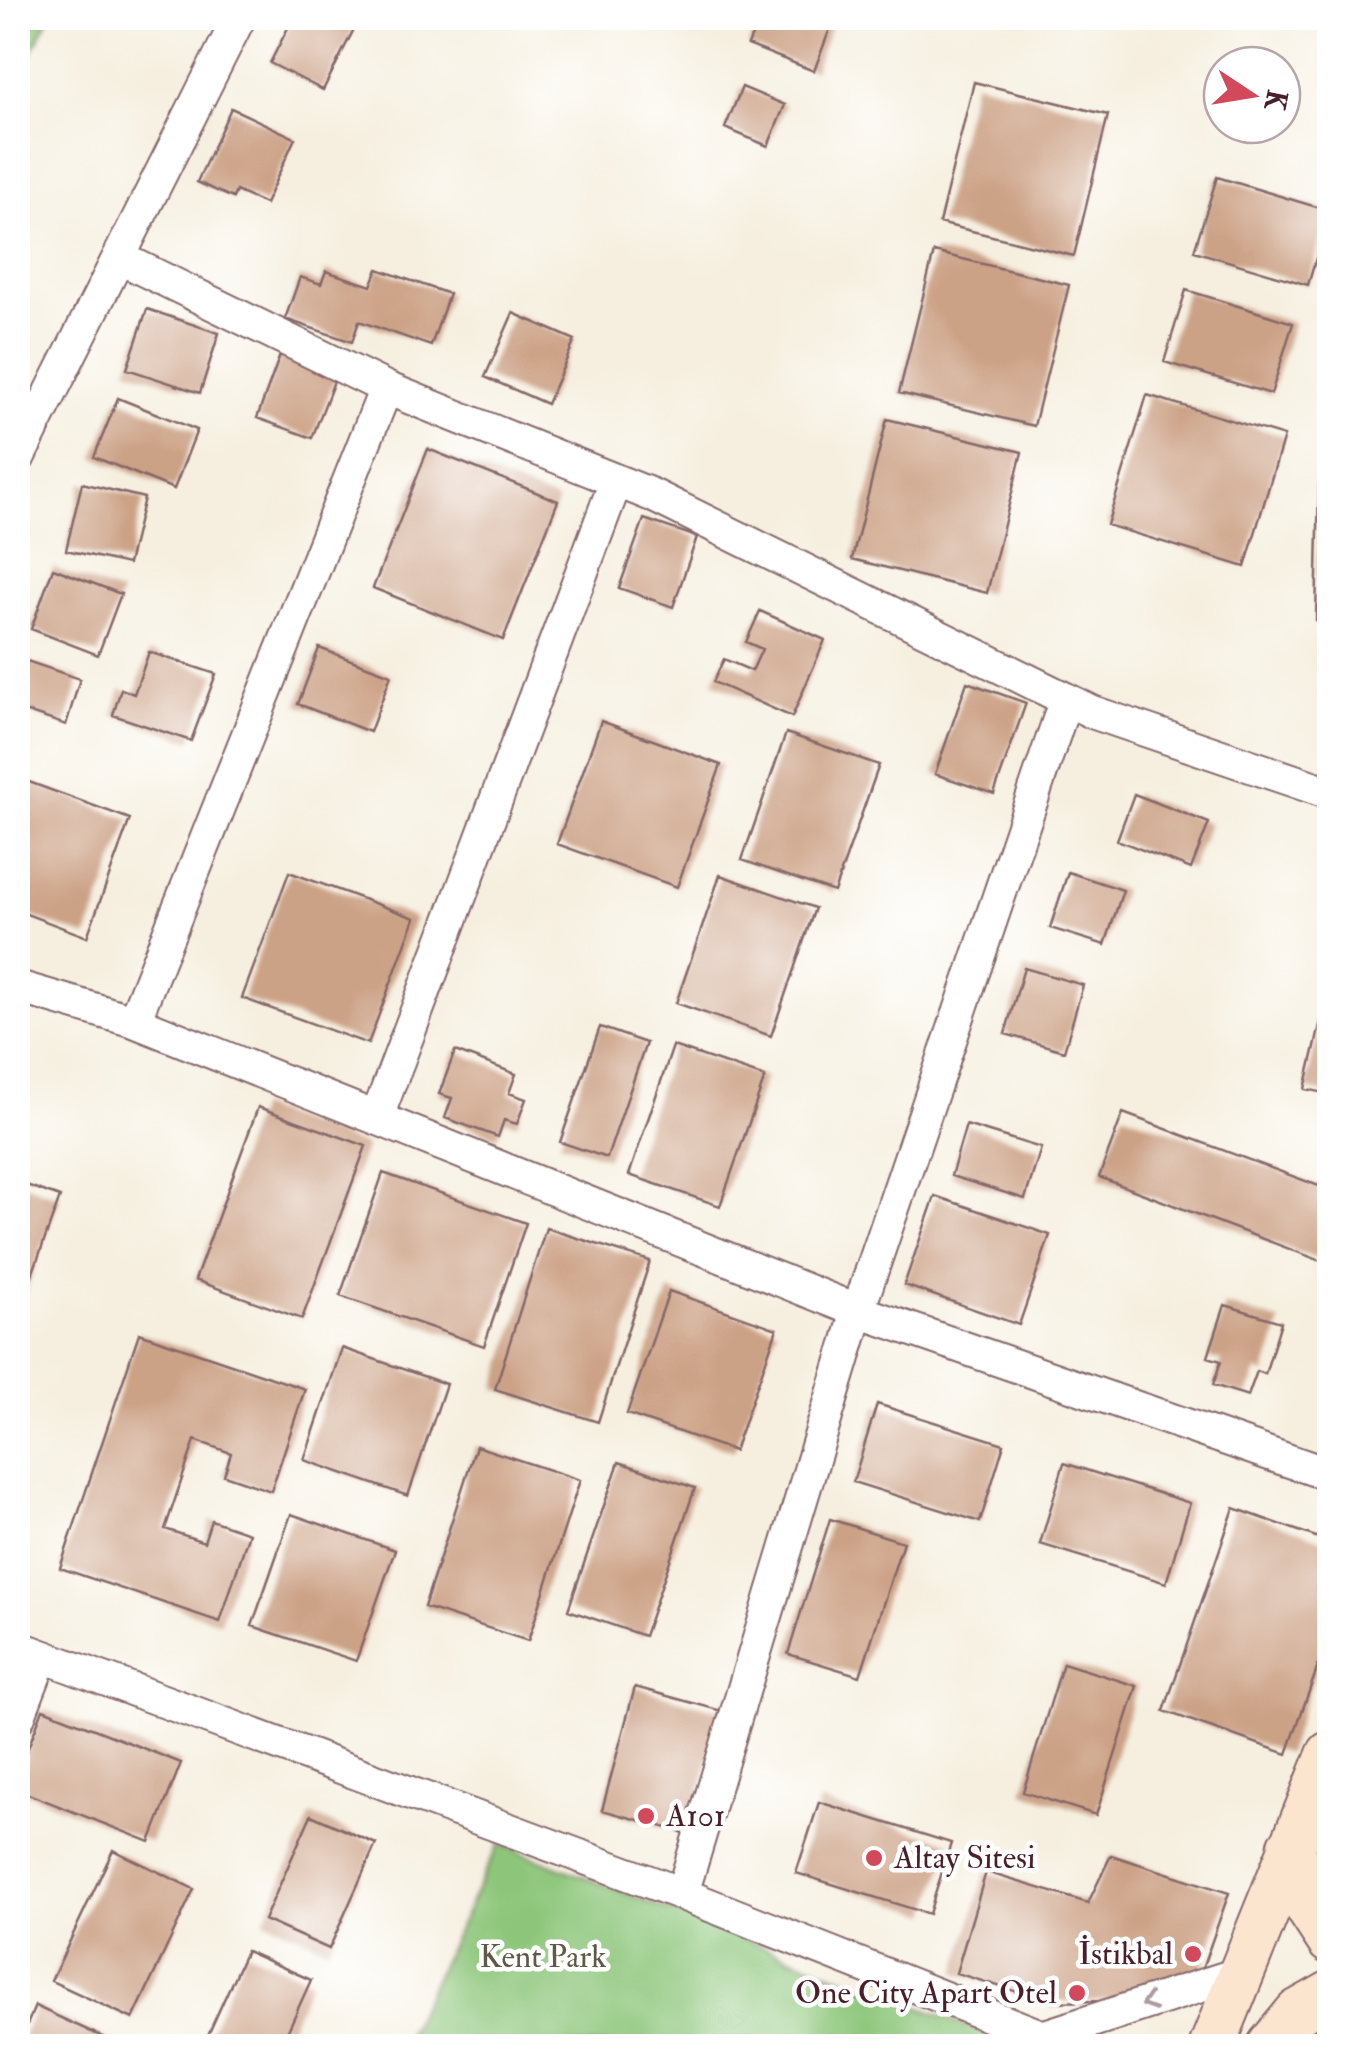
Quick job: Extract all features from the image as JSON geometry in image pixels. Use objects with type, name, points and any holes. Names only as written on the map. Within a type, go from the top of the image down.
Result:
[{"type":"main road","points":[[1212,2046],[1330,1754]]},
{"type":"main road","points":[[1291,1847],[1308,1910],[1330,1941]]},
{"type":"main road","points":[[1270,2046],[1298,2012],[1330,1994]]},
{"type":"street","points":[[18,458],[30,426],[120,258],[239,18]]},
{"type":"street","points":[[120,258],[386,388],[616,481],[1066,699],[1330,793]]},
{"type":"street","points":[[134,1022],[386,388]]},
{"type":"street","points":[[377,1117],[616,481]]},
{"type":"street","points":[[682,1894],[858,1311],[1066,699]]},
{"type":"street","points":[[18,987],[134,1022],[858,1311],[1330,1475]]},
{"type":"street","points":[[18,1718],[30,1651],[682,1894],[1054,2042],[1241,1973]]},
{"type":"green space","points":[[18,18],[49,18],[18,79]]},
{"type":"green space","name":"Kent Park","points":[[499,1844],[1006,2041],[1015,2046],[402,2046]]},
{"type":"building","points":[[293,18],[331,18],[354,29],[323,90],[270,63]]},
{"type":"building","points":[[759,18],[834,18],[814,71],[748,45]]},
{"type":"building","points":[[974,82],[1108,115],[1074,256],[939,223]]},
{"type":"building","points":[[742,87],[785,105],[768,146],[725,128]]},
{"type":"building","points":[[231,108],[295,138],[265,204],[236,191],[233,198],[197,182]]},
{"type":"building","points":[[1217,177],[1330,211],[1308,285],[1194,251]]},
{"type":"building","points":[[934,252],[1069,285],[1034,426],[899,393]]},
{"type":"building","points":[[378,269],[449,294],[431,346],[359,321],[352,342],[285,319],[300,277],[321,284],[326,271],[371,286]]},
{"type":"building","points":[[1186,290],[1293,323],[1271,394],[1164,362]]},
{"type":"building","points":[[147,309],[219,333],[200,393],[127,369]]},
{"type":"building","points":[[513,313],[575,340],[547,404],[485,377]]},
{"type":"building","points":[[280,355],[336,376],[312,438],[257,418]]},
{"type":"building","points":[[1147,395],[1284,436],[1245,567],[1107,525]]},
{"type":"building","points":[[118,398],[197,430],[174,489],[94,457]]},
{"type":"building","points":[[887,419],[1022,452],[987,593],[852,559]]},
{"type":"building","points":[[428,449],[558,501],[503,640],[373,588]]},
{"type":"building","points":[[82,483],[144,498],[128,564],[66,550]]},
{"type":"building","points":[[1319,483],[1330,483],[1330,621],[1316,620]]},
{"type":"building","points":[[644,519],[697,537],[673,607],[619,588]]},
{"type":"building","points":[[53,568],[121,594],[98,655],[31,629]]},
{"type":"building","points":[[760,611],[825,640],[792,717],[713,682],[724,659],[752,671],[762,649],[746,642]]},
{"type":"building","points":[[319,648],[391,675],[370,732],[298,704]]},
{"type":"building","points":[[149,652],[216,674],[191,741],[113,715],[121,689],[134,694]]},
{"type":"building","points":[[18,658],[80,679],[66,725],[18,709]]},
{"type":"building","points":[[967,682],[1026,703],[994,794],[935,774]]},
{"type":"building","points":[[601,721],[721,765],[677,887],[557,844]]},
{"type":"building","points":[[786,733],[879,765],[834,892],[742,860]]},
{"type":"building","points":[[18,778],[130,819],[87,937],[18,911]]},
{"type":"building","points":[[1134,794],[1209,823],[1191,869],[1117,840]]},
{"type":"building","points":[[289,872],[415,918],[368,1044],[242,998]]},
{"type":"building","points":[[1068,872],[1123,890],[1105,945],[1050,928]]},
{"type":"building","points":[[720,875],[815,908],[771,1036],[676,1003]]},
{"type":"building","points":[[1024,968],[1083,985],[1064,1051],[1005,1034]]},
{"type":"building","points":[[1330,991],[1330,1094],[1305,1089]]},
{"type":"building","points":[[600,1027],[646,1043],[607,1158],[560,1142]]},
{"type":"building","points":[[673,1046],[765,1077],[720,1206],[629,1175]]},
{"type":"building","points":[[455,1051],[516,1074],[509,1093],[526,1099],[517,1124],[504,1120],[498,1137],[445,1118],[452,1098],[439,1094]]},
{"type":"building","points":[[258,1107],[366,1146],[302,1319],[195,1280]]},
{"type":"building","points":[[1123,1113],[1330,1190],[1329,1264],[1099,1177]]},
{"type":"building","points":[[966,1125],[1041,1148],[1025,1199],[951,1176]]},
{"type":"building","points":[[383,1173],[526,1223],[484,1346],[340,1296]]},
{"type":"building","points":[[18,1182],[60,1197],[18,1314]]},
{"type":"building","points":[[935,1196],[1050,1235],[1019,1325],[904,1285]]},
{"type":"building","points":[[546,1228],[650,1261],[598,1422],[495,1389]]},
{"type":"building","points":[[669,1291],[777,1329],[734,1451],[627,1414]]},
{"type":"building","points":[[1225,1305],[1281,1322],[1265,1374],[1257,1371],[1248,1396],[1213,1385],[1221,1361],[1208,1357]]},
{"type":"building","points":[[139,1333],[305,1389],[271,1491],[224,1475],[231,1453],[195,1440],[165,1529],[204,1542],[211,1520],[249,1533],[220,1622],[60,1568]]},
{"type":"building","points":[[342,1348],[446,1384],[408,1496],[304,1460]]},
{"type":"building","points":[[877,1404],[1004,1444],[980,1522],[853,1482]]},
{"type":"building","points":[[476,1446],[580,1480],[528,1641],[424,1607]]},
{"type":"building","points":[[619,1462],[695,1488],[644,1636],[568,1610]]},
{"type":"building","points":[[1064,1463],[1190,1503],[1166,1583],[1040,1544]]},
{"type":"building","points":[[1234,1508],[1330,1542],[1330,1632],[1287,1754],[1164,1711]]},
{"type":"building","points":[[291,1514],[395,1550],[356,1661],[252,1626]]},
{"type":"building","points":[[830,1519],[903,1542],[860,1676],[788,1654]]},
{"type":"building","points":[[1063,1663],[1137,1686],[1096,1815],[1023,1792]]},
{"type":"building","points":[[635,1687],[722,1711],[689,1834],[602,1810]]},
{"type":"building","points":[[43,1709],[181,1763],[150,1842],[18,1790],[18,1774]]},
{"type":"building","name":"Altay Sitesi","points":[[819,1802],[951,1843],[929,1914],[796,1873]]},
{"type":"building","points":[[311,1815],[376,1844],[329,1949],[264,1920]]},
{"type":"building","points":[[113,1850],[194,1889],[133,2019],[51,1981]]},
{"type":"building","points":[[1111,1855],[1229,1893],[1196,1986],[1100,2001],[1050,2002],[956,1973],[986,1872],[1088,1903]]},
{"type":"building","points":[[246,1951],[311,1980],[281,2046],[203,2046]]},
{"type":"building","points":[[35,2006],[122,2046],[18,2046]]},
{"type":"place","name":"A101","points":[[646,1816]]},
{"type":"place","name":"Altay Sitesi","points":[[874,1858]]},
{"type":"place","name":"İstikbal","points":[[1193,1954]]},
{"type":"place","name":"One City Apart Otel","points":[[1077,1993]]}]
